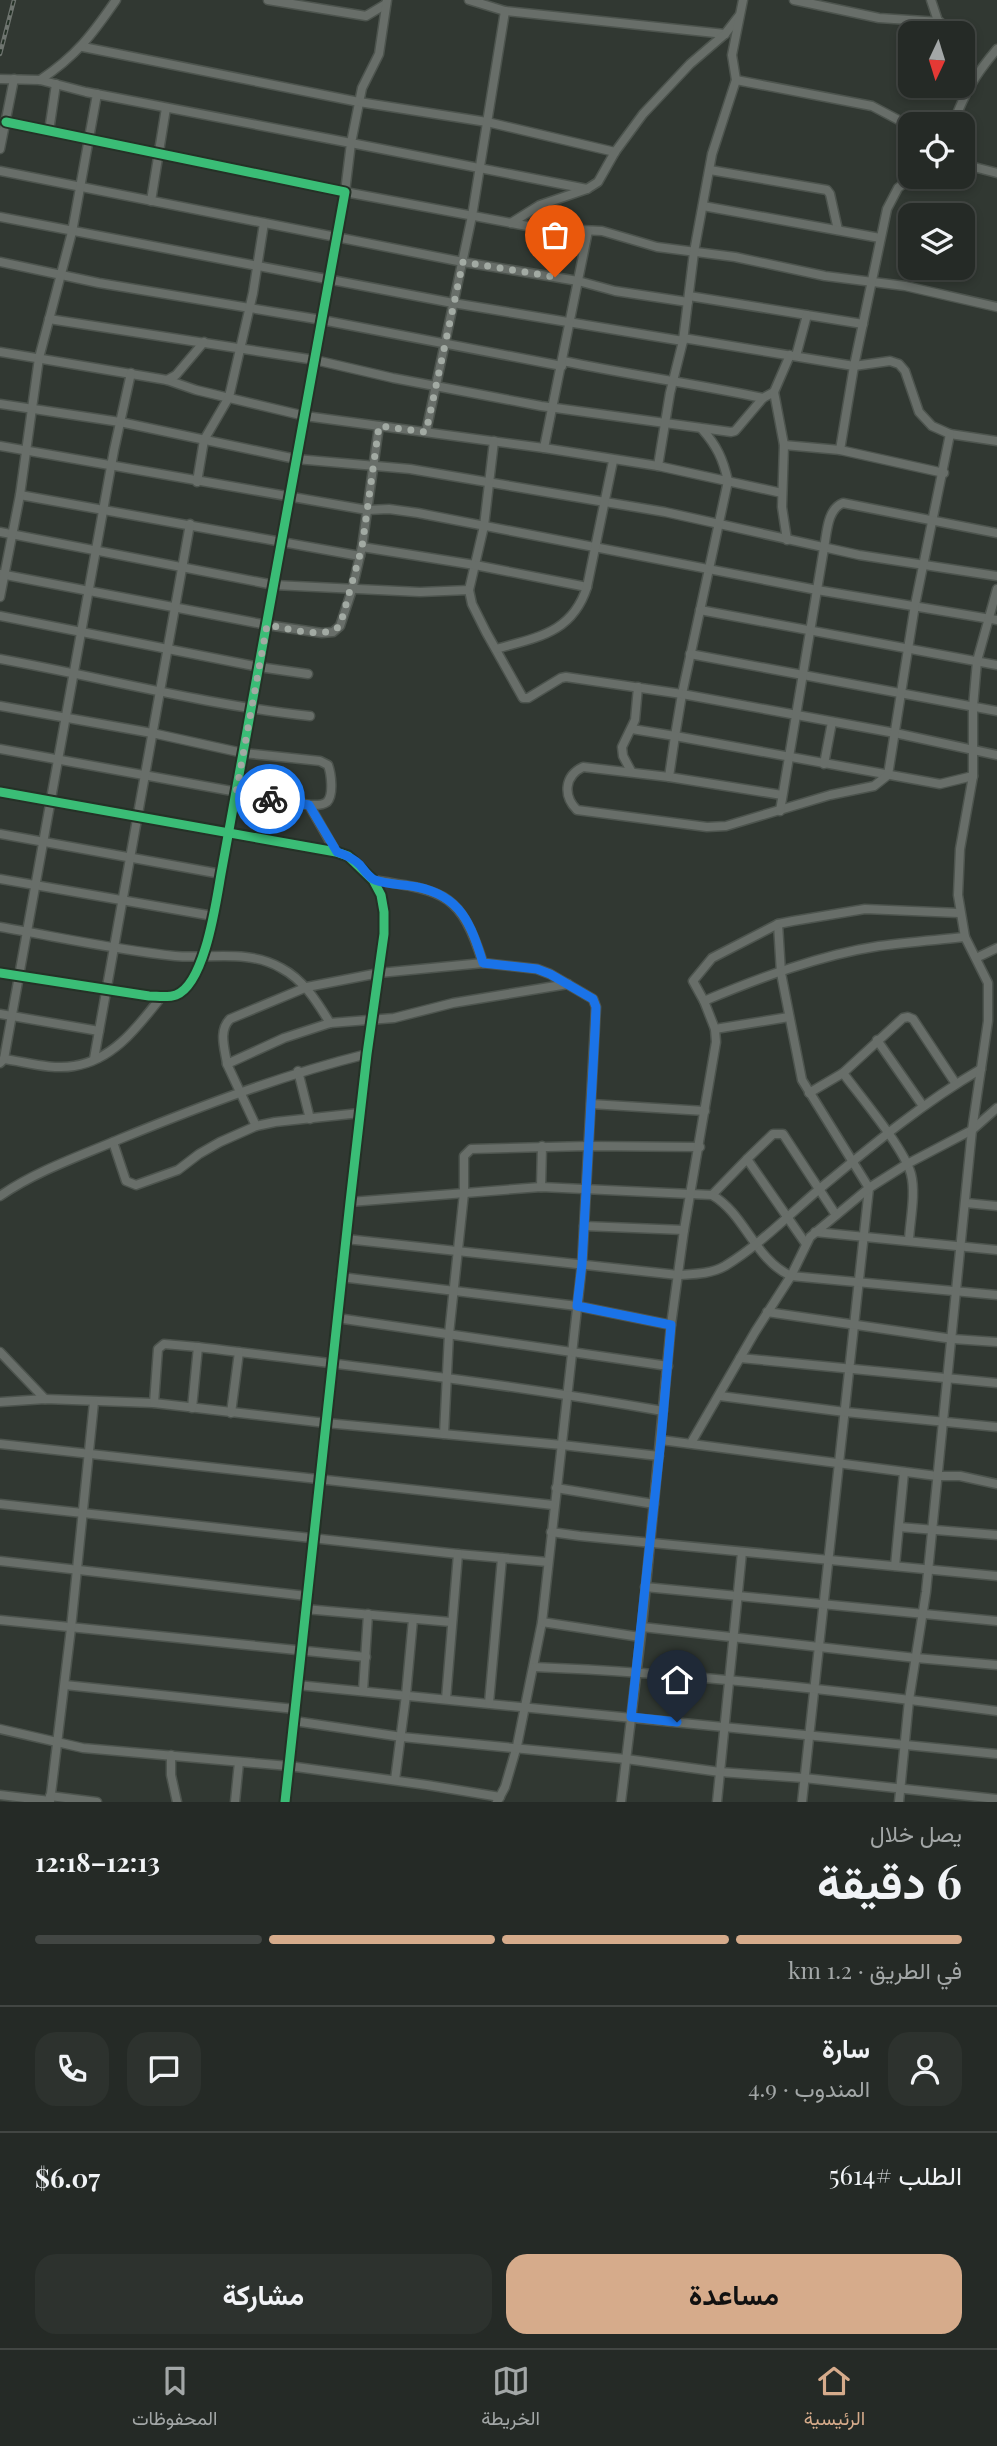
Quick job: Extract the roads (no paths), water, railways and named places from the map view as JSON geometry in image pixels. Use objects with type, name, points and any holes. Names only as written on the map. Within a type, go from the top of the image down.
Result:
[{"type":"street","points":[[40,80],[63,65],[83,47],[117,0]]},
{"type":"street","points":[[268,0],[366,16],[387,2]]},
{"type":"street","points":[[469,0],[505,11],[725,34]]},
{"type":"street","points":[[658,466],[683,340],[694,252],[712,154],[736,80],[733,55],[743,0]]},
{"type":"street","points":[[794,0],[879,18],[925,21]]},
{"type":"street","points":[[931,0],[940,21]]},
{"type":"street","points":[[0,973],[107,990],[173,996],[187,988],[201,958],[213,916],[229,833],[330,279],[351,143],[362,88],[379,54],[387,2]]},
{"type":"street","points":[[426,432],[472,216],[505,11]]},
{"type":"street","points":[[512,223],[540,205],[587,189],[598,182],[615,152],[664,90],[725,34],[740,14]]},
{"type":"street","points":[[83,47],[359,102],[487,122],[615,152]]},
{"type":"street","points":[[975,77],[997,49]]},
{"type":"street","points":[[0,79],[40,80],[166,108],[587,189]]},
{"type":"street","points":[[0,149],[15,79]]},
{"type":"street","points":[[736,80],[872,106],[898,120]]},
{"type":"street","points":[[49,131],[56,83]]},
{"type":"street","points":[[0,597],[2,575],[20,495],[39,358],[72,233],[97,94]]},
{"type":"street","points":[[151,201],[166,108]]},
{"type":"street","points":[[6,122],[472,216],[560,231],[602,231],[657,247],[735,257],[825,276],[905,286],[997,307]]},
{"type":"street","points":[[975,167],[997,173]]},
{"type":"street","points":[[710,170],[827,190],[832,198],[838,230]]},
{"type":"street","points":[[0,171],[463,262],[578,281],[615,291],[863,324]]},
{"type":"street","points":[[840,450],[880,238],[892,196],[898,188]]},
{"type":"street","points":[[703,206],[880,238]]},
{"type":"street","points":[[0,217],[72,233],[570,323],[854,366],[890,361],[905,371],[919,412],[932,426],[950,434],[997,441]]},
{"type":"street","points":[[197,482],[204,439],[229,397],[249,309],[264,223]]},
{"type":"street","points":[[544,448],[588,231]]},
{"type":"street","points":[[0,261],[249,309],[444,344],[673,380],[763,398]]},
{"type":"street","points":[[50,319],[315,360],[393,378],[554,407],[702,429],[735,431],[763,398],[774,392],[793,356],[807,315]]},
{"type":"street","points":[[167,380],[176,375],[204,342]]},
{"type":"street","points":[[0,352],[167,380],[196,390],[305,416],[658,466],[782,493]]},
{"type":"street","points":[[131,373],[2,1061],[75,1066],[94,1059],[123,1042],[162,996]]},
{"type":"street","points":[[774,392],[784,445],[782,493],[787,540]]},
{"type":"street","points":[[0,404],[120,422],[296,459],[374,465],[665,512],[824,548],[997,576]]},
{"type":"street","points":[[2,575],[267,625],[322,633],[333,632],[340,626],[361,552],[379,426]]},
{"type":"street","points":[[669,777],[682,694],[728,481],[719,451],[702,429]]},
{"type":"street","points":[[782,795],[631,771],[583,767],[574,772],[568,782],[569,802],[577,810],[707,827],[726,826],[830,795],[874,786],[888,775],[915,605],[950,434]]},
{"type":"street","points":[[494,441],[484,526],[469,590],[472,604],[523,698],[528,698],[566,677],[682,694],[895,733],[997,755]]},
{"type":"street","points":[[784,445],[840,450],[944,473]]},
{"type":"street","points":[[0,446],[290,498],[367,510],[389,509],[418,513],[817,590],[993,619]]},
{"type":"street","points":[[496,649],[540,636],[556,628],[581,606],[613,461]]},
{"type":"street","points":[[20,495],[282,541],[475,565],[587,587]]},
{"type":"street","points":[[780,811],[824,548],[832,513],[837,506],[844,503],[997,533]]},
{"type":"street","points":[[94,1059],[190,524]]},
{"type":"street","points":[[0,533],[274,585],[420,592],[469,590]]},
{"type":"street","points":[[900,1802],[909,1700],[924,1613],[933,1530],[972,1130],[981,1069],[992,1021],[988,983],[965,937],[958,895],[960,849],[973,776],[972,707],[977,661],[993,619],[997,589]]},
{"type":"street","points":[[700,610],[997,665]]},
{"type":"street","points":[[0,616],[259,667],[308,674]]},
{"type":"street","points":[[691,654],[997,711]]},
{"type":"street","points":[[0,659],[251,710],[310,716]]},
{"type":"street","points":[[631,771],[623,756],[622,747],[635,720],[638,687]]},
{"type":"street","points":[[0,706],[152,733],[243,753],[320,761],[328,765],[330,796],[327,802],[321,805],[309,805],[0,749]]},
{"type":"street","points":[[824,764],[832,722]]},
{"type":"street","points":[[632,729],[940,784],[973,776]]},
{"type":"street","points":[[0,792],[337,852],[348,856],[373,880],[380,895],[384,912],[379,974],[341,1277],[285,1802]]},
{"type":"street","points":[[309,805],[337,852]]},
{"type":"street","points":[[0,834],[221,874]]},
{"type":"street","points":[[0,879],[213,916]]},
{"type":"street","points":[[373,880],[418,887],[440,893],[450,899],[464,916],[475,937],[483,963]]},
{"type":"street","points":[[621,1802],[642,1627],[671,1325],[716,1042],[715,1029],[693,981],[712,958],[778,925],[865,909],[959,913]]},
{"type":"street","points":[[778,925],[781,973],[799,1073],[869,1188],[802,1802]]},
{"type":"street","points":[[0,927],[201,958],[232,955],[269,962],[282,968],[307,987],[330,1023]]},
{"type":"street","points":[[704,1001],[847,953],[879,946],[965,937]]},
{"type":"street","points":[[976,958],[997,948]]},
{"type":"street","points":[[0,1729],[83,1748],[289,1766],[395,1780],[498,1800],[517,1746],[542,1622],[570,1352],[582,1264],[596,1007],[593,999],[537,969],[483,963],[379,974],[307,987],[230,1019],[224,1024],[227,1064],[256,1126]]},
{"type":"street","points":[[227,1064],[284,1038],[330,1023],[372,1021],[453,1003],[568,984]]},
{"type":"street","points":[[0,1014],[99,1031]]},
{"type":"street","points":[[715,1029],[789,1017]]},
{"type":"street","points":[[809,1093],[843,1073],[877,1040],[903,1018],[908,1017],[913,1019],[956,1084]]},
{"type":"street","points":[[877,1040],[923,1106]]},
{"type":"street","points":[[0,1196],[37,1175],[167,1119],[298,1071],[367,1054]]},
{"type":"street","points":[[346,1239],[678,1275],[707,1273],[724,1266],[755,1243],[887,1132],[981,1069]]},
{"type":"street","points":[[298,1071],[310,1119]]},
{"type":"street","points":[[843,1073],[907,1164],[912,1186],[909,1240]]},
{"type":"street","points":[[591,1104],[705,1111]]},
{"type":"street","points":[[691,1443],[815,1232],[869,1188],[907,1164],[972,1130],[997,1108]]},
{"type":"street","points":[[113,1142],[126,1181],[136,1185],[178,1170],[220,1142],[256,1126],[360,1114]]},
{"type":"street","points":[[985,1119],[997,1120]]},
{"type":"street","points":[[712,1195],[773,1134],[783,1134],[836,1215]]},
{"type":"street","points":[[444,1434],[449,1334],[464,1193],[464,1156],[467,1151],[542,1146],[700,1147]]},
{"type":"street","points":[[541,1187],[542,1146]]},
{"type":"street","points":[[747,1159],[806,1244]]},
{"type":"street","points":[[350,1202],[541,1187],[586,1187],[712,1195],[725,1203],[768,1259],[790,1276],[997,1295]]},
{"type":"street","points":[[966,1203],[997,1206]]},
{"type":"street","points":[[584,1226],[684,1230]]},
{"type":"street","points":[[815,1232],[997,1250]]},
{"type":"street","points":[[341,1277],[577,1306],[671,1325]]},
{"type":"street","points":[[767,1312],[953,1339],[997,1342]]},
{"type":"street","points":[[337,1318],[667,1366]]},
{"type":"street","points":[[154,1403],[158,1349],[164,1344],[447,1377],[663,1411]]},
{"type":"street","points":[[192,1408],[198,1347]]},
{"type":"street","points":[[0,1352],[45,1399]]},
{"type":"street","points":[[231,1413],[239,1352]]},
{"type":"street","points":[[740,1358],[997,1383]]},
{"type":"street","points":[[720,1396],[997,1427]]},
{"type":"street","points":[[0,1402],[45,1399],[154,1403],[659,1456]]},
{"type":"street","points":[[50,1800],[78,1570],[81,1512],[94,1402]]},
{"type":"street","points":[[661,1440],[937,1476],[960,1476],[997,1484]]},
{"type":"street","points":[[0,1444],[554,1505]]},
{"type":"street","points":[[895,1566],[904,1472]]},
{"type":"street","points":[[556,1489],[654,1504]]},
{"type":"street","points":[[0,1504],[548,1562]]},
{"type":"street","points":[[899,1527],[997,1535]]},
{"type":"street","points":[[551,1532],[997,1576]]},
{"type":"street","points":[[717,1802],[742,1552]]},
{"type":"street","points":[[446,1699],[458,1554]]},
{"type":"street","points":[[489,1703],[502,1558]]},
{"type":"street","points":[[0,1561],[307,1596]]},
{"type":"street","points":[[645,1587],[997,1621]]},
{"type":"street","points":[[305,1609],[451,1622]]},
{"type":"street","points":[[363,1691],[369,1614]]},
{"type":"street","points":[[395,1780],[407,1696],[412,1619]]},
{"type":"street","points":[[0,1620],[366,1657]]},
{"type":"street","points":[[542,1622],[640,1637]]},
{"type":"street","points":[[642,1627],[997,1665]]},
{"type":"street","points":[[534,1667],[636,1671],[997,1711]]},
{"type":"street","points":[[65,1685],[295,1709]]},
{"type":"street","points":[[297,1685],[997,1754]]},
{"type":"street","points":[[294,1721],[402,1737],[517,1746],[720,1772],[804,1778],[997,1799]]},
{"type":"street","points":[[172,1755],[172,1775],[177,1802]]},
{"type":"street","points":[[235,1802],[239,1762]]},
{"type":"street","points":[[0,1795],[97,1802]]},
{"type":"railway","points":[[0,54],[14,0]]}]
